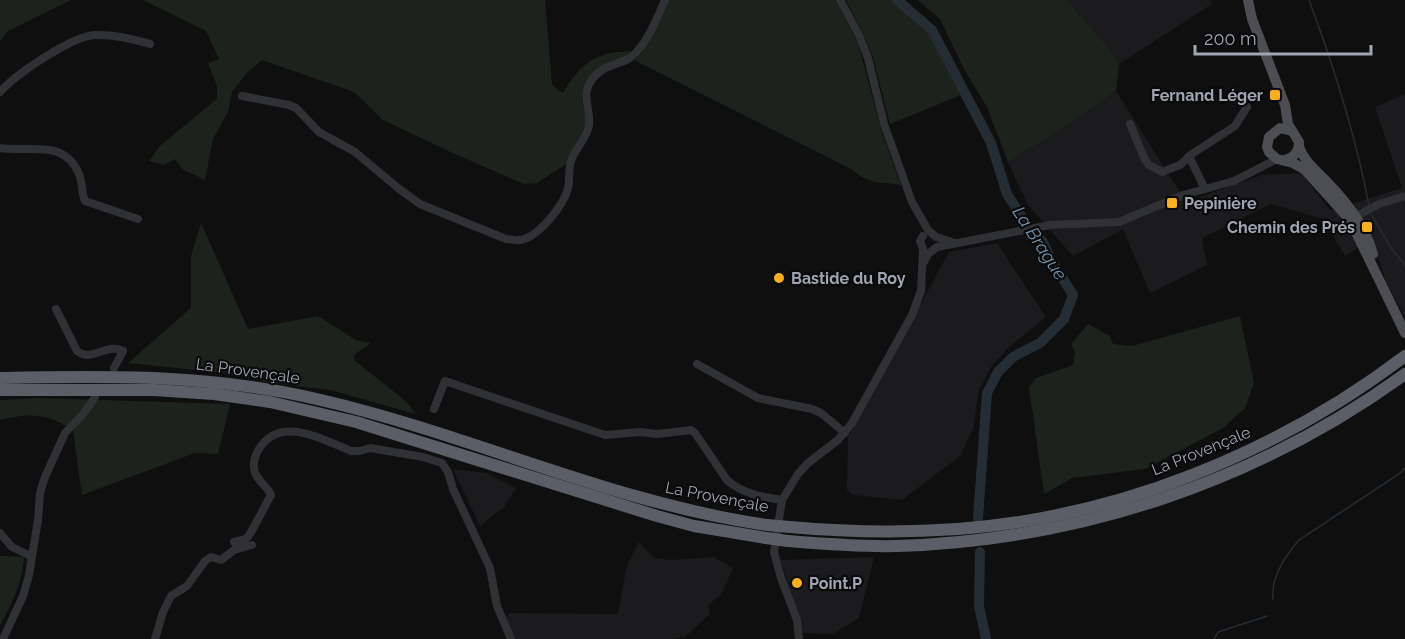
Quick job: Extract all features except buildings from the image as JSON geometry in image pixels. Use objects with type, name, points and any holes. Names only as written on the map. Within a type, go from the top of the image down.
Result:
[{"type":"highway","name":"La Provençale","points":[[0,378],[129,376],[182,378],[290,393],[381,416],[648,500],[714,516],[767,525],[864,532],[959,529],[1020,521],[1121,499],[1189,476],[1255,448],[1321,413],[1405,356]]},
{"type":"highway","name":"La Provençale","points":[[0,390],[154,390],[214,394],[270,402],[356,422],[645,513],[694,526],[788,541],[896,546],[1022,535],[1068,526],[1139,507],[1219,479],[1297,443],[1375,396],[1405,374]]},
{"type":"main road","points":[[1248,0],[1252,19],[1285,105],[1288,124],[1298,138],[1305,160],[1328,183],[1353,218],[1405,333]]},
{"type":"main road","points":[[1281,97],[1280,118],[1269,137],[1268,147],[1272,156],[1304,169],[1353,218]]},
{"type":"main road","points":[[1275,130],[1284,128],[1292,131]]},
{"type":"main road","points":[[1281,159],[1294,156],[1299,147]]},
{"type":"street","points":[[242,96],[296,108],[319,132],[355,152],[420,204],[506,239],[519,240],[532,235],[545,224],[567,191],[571,161],[587,134],[590,123],[586,92],[594,77],[610,65],[627,60],[641,49],[665,0]]},
{"type":"street","points":[[799,639],[796,620],[774,552],[782,500],[790,485],[808,463],[845,433],[862,406],[916,307],[921,291],[922,271],[930,249],[938,242],[930,236],[912,202],[884,124],[868,58],[859,35],[840,0]]},
{"type":"street","points":[[0,92],[32,64],[93,34],[150,44]]},
{"type":"street","points":[[1130,124],[1145,160],[1162,172],[1168,171],[1235,126],[1247,107]]},
{"type":"street","points":[[1250,172],[1262,159],[1268,147]]},
{"type":"street","points":[[0,148],[62,152],[73,161],[81,177],[82,194],[85,201],[138,219]]},
{"type":"street","points":[[1188,158],[1203,190]]},
{"type":"street","points":[[930,249],[1050,225],[1119,222],[1183,195],[1234,182],[1250,172],[1281,159]]},
{"type":"street","points":[[1353,218],[1379,204],[1405,196]]},
{"type":"street","points":[[930,249],[920,241],[930,236],[958,243]]},
{"type":"street","points":[[56,309],[77,351],[82,355],[88,356],[114,348],[120,348],[123,351],[114,368]]},
{"type":"street","points":[[697,364],[758,398],[812,409],[821,413],[845,433]]},
{"type":"street","points":[[434,409],[445,381],[605,435],[640,432],[657,434],[692,430],[735,487],[782,500]]},
{"type":"street","points":[[3,639],[23,596],[29,575],[45,477],[65,433],[84,414],[95,397]]},
{"type":"street","points":[[234,542],[246,539],[250,534],[271,495],[270,491],[256,478],[254,457],[268,438],[279,433],[298,431],[351,451],[370,448],[423,457],[442,463],[490,568],[497,606],[511,639]]},
{"type":"street","points":[[0,533],[12,547],[31,556]]},
{"type":"street","points":[[155,639],[163,612],[171,597],[187,586],[205,561],[211,557],[221,560],[234,550],[252,545]]},
{"type":"shaded area","points":[[0,0],[71,0],[8,31],[0,41]]},
{"type":"shaded area","points":[[143,0],[545,0],[552,85],[563,93],[584,66],[592,60],[612,53],[636,52],[587,85],[582,99],[587,126],[581,141],[565,165],[537,183],[524,184],[383,120],[354,92],[262,60],[246,74],[232,92],[228,112],[213,139],[205,180],[182,169],[175,159],[163,165],[149,161],[160,146],[217,99],[217,86],[208,63],[219,59],[206,31]]},
{"type":"shaded area","points":[[668,0],[835,0],[858,43],[882,133],[901,185],[864,178],[853,170],[634,60],[641,54]]},
{"type":"shaded area","points":[[846,0],[891,0],[902,8],[927,30],[961,95],[890,124],[873,57]]},
{"type":"shaded area","points":[[918,0],[1067,0],[1109,48],[1119,64],[1116,91],[1057,132],[1008,162],[987,107],[965,71],[940,19]]},
{"type":"shaded area","points":[[1067,0],[1210,0],[1212,4],[1119,64],[1109,48]]},
{"type":"shaded area","points":[[1116,91],[1186,202],[1262,175],[1301,173],[1330,210],[1337,209],[1359,247],[1345,256],[1323,219],[1271,204],[1202,238],[1207,265],[1150,293],[1123,229],[1073,256],[1028,205],[1008,162],[1057,132]]},
{"type":"shaded area","points":[[1405,94],[1405,318],[1386,282],[1372,239],[1352,204],[1402,188],[1375,107]]},
{"type":"shaded area","points":[[201,223],[248,329],[318,316],[356,340],[371,343],[355,354],[354,360],[407,402],[416,414],[330,390],[265,382],[233,374],[128,363],[191,308],[191,256]]},
{"type":"shaded area","points":[[997,243],[1046,317],[1007,349],[991,367],[979,390],[973,429],[960,456],[902,500],[853,495],[847,490],[848,437],[949,252]]},
{"type":"shaded area","points":[[1240,316],[1254,383],[1245,408],[1223,428],[1145,469],[1072,478],[1044,494],[1029,387],[1036,378],[1073,365],[1075,353],[1071,344],[1088,324],[1110,336],[1113,344],[1132,346]]},
{"type":"shaded area","points":[[38,398],[230,404],[218,454],[195,453],[82,495],[73,430],[54,420],[38,416],[20,416],[0,420],[0,400]]},
{"type":"shaded area","points":[[453,469],[487,473],[516,488],[504,507],[480,526]]},
{"type":"shaded area","points":[[639,542],[654,558],[671,560],[714,557],[733,568],[721,595],[708,605],[710,614],[685,637],[673,639],[516,639],[505,618],[510,613],[618,614],[627,565]]},
{"type":"shaded area","points":[[0,556],[24,557],[16,592],[0,625]]},
{"type":"shaded area","points":[[874,557],[859,618],[833,634],[802,633],[781,560]]},
{"type":"waterway","name":"La Brague","points":[[897,0],[932,30],[991,143],[1007,194],[1029,228],[1043,242],[1051,260],[1073,295],[1064,319],[1040,343],[1013,357],[998,372],[987,393],[978,518]]},
{"type":"waterway","points":[[1309,0],[1344,102],[1369,206]]},
{"type":"waterway","points":[[1371,214],[1391,248],[1405,265]]},
{"type":"waterway","points":[[1273,599],[1274,583],[1280,567],[1299,540],[1405,468]]},
{"type":"waterway","name":"La Brague","points":[[980,552],[979,606],[986,639]]},
{"type":"waterway","points":[[1214,639],[1218,632],[1267,616]]},
{"type":"place","name":"Fernand Léger","points":[[1275,95]]},
{"type":"place","name":"Pepinière","points":[[1172,203]]},
{"type":"place","name":"Chemin des Prés","points":[[1367,227]]},
{"type":"place","name":"Bastide du Roy","points":[[779,278]]},
{"type":"place","name":"Point.P","points":[[797,583]]}]
